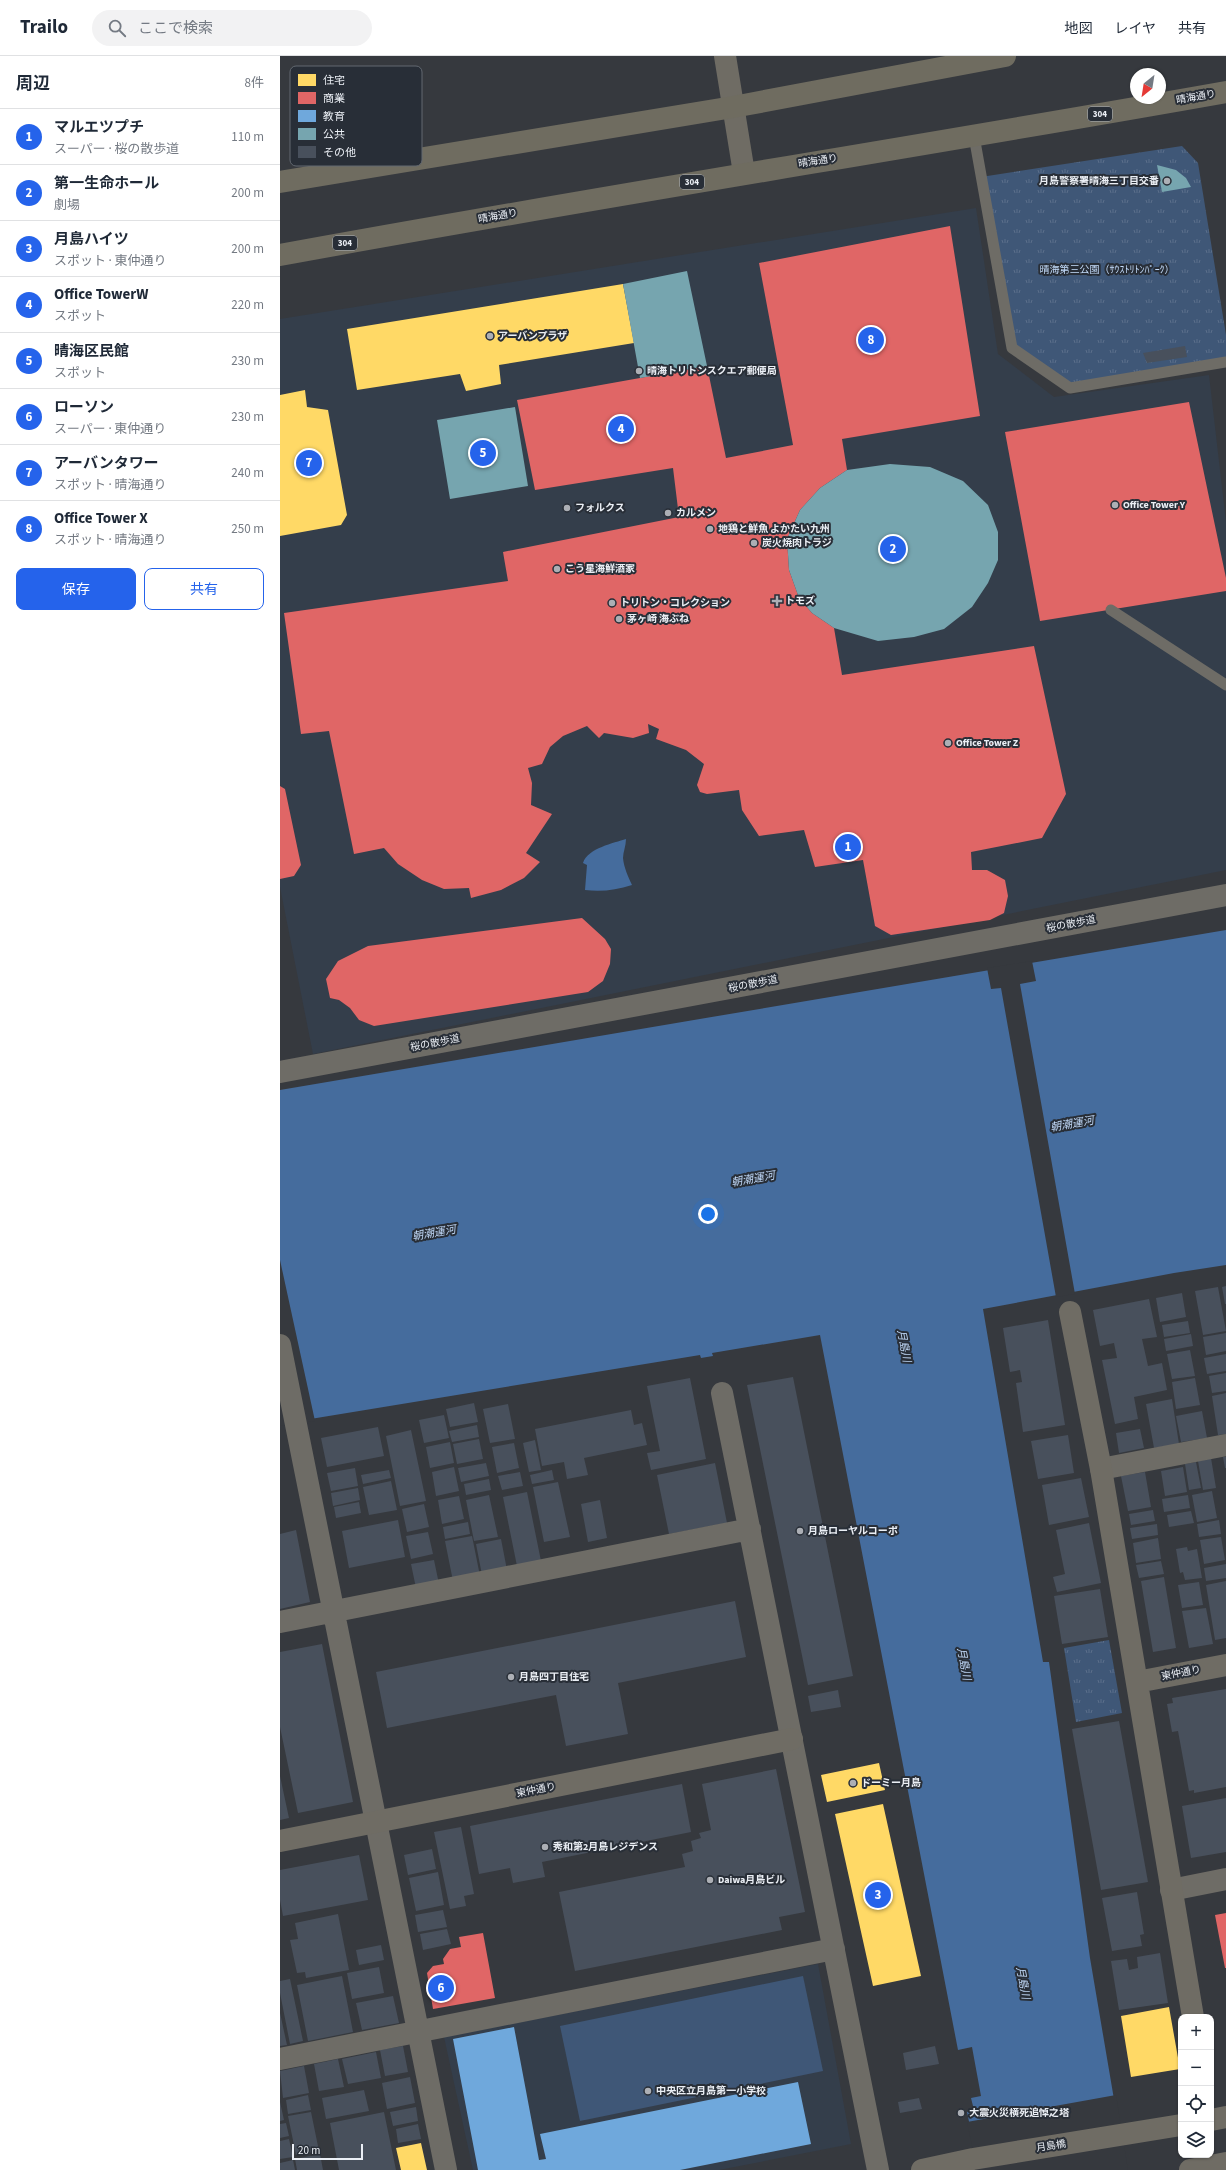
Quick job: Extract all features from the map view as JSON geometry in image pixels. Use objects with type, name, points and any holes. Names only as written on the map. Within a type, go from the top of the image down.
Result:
[{"type":"main road","points":[[422,158],[733,107],[1005,56]]},
{"type":"main road","name":"晴海通り","points":[[280,255],[744,173],[974,136],[1226,92]]},
{"type":"main road","points":[[280,182],[377,166]]},
{"type":"main road","name":"晴海通り","points":[[280,244],[410,231]]},
{"type":"street","points":[[725,56],[744,173]]},
{"type":"street","name":"桜の散歩道","points":[[280,1072],[1226,895]]},
{"type":"street","points":[[1070,1312],[1101,1469],[1170,1890],[1192,2014]]},
{"type":"street","points":[[280,1345],[446,2170]]},
{"type":"street","points":[[722,1393],[878,2170]]},
{"type":"street","points":[[1101,1469],[1226,1445]]},
{"type":"street","points":[[280,1622],[750,1529]]},
{"type":"street","name":"東仲通り","points":[[1137,1682],[1226,1665]]},
{"type":"street","name":"東仲通り","points":[[280,1841],[792,1738]]},
{"type":"street","points":[[1170,1890],[1226,1880]]},
{"type":"street","points":[[280,2060],[834,1949]]},
{"type":"street","points":[[1214,2119],[1226,2117]]},
{"type":"street","name":"月島橋","points":[[922,2170],[973,2159],[1178,2125]]},
{"type":"street","points":[[1190,2170],[1226,2163]]},
{"type":"lane","points":[[974,136],[1012,348],[1070,388],[1226,362]]},
{"type":"lane","points":[[1110,610],[1226,685]]},
{"type":"shaded area","points":[[976,208],[998,354],[1054,397],[1209,375],[1226,522],[1226,870],[313,1054],[280,887],[280,319]]},
{"type":"shaded area","name":"中央区立月島第一小学校","points":[[818,1964],[851,2144],[719,2170],[473,2170],[444,2037]]},
{"type":"green space","name":"晴海第三公園（ｻｳｽﾄﾘﾄﾝﾊﾟｰｸ）","points":[[1182,146],[1198,163],[1226,335],[1226,362],[1070,388],[1012,348],[981,177]]},
{"type":"green space","points":[[1109,1640],[1122,1713],[1076,1722],[1064,1648]]},
{"type":"green space","points":[[803,1976],[823,2071],[580,2121],[560,2026]]},
{"type":"water","points":[[626,839],[623,858],[625,869],[632,885],[609,890],[585,890],[587,865],[583,863],[590,853],[608,844]]},
{"type":"water","points":[[1226,930],[1226,1265],[1174,1273],[983,1309],[1043,1662],[1049,1662],[1090,1958],[1126,2170],[979,2170],[967,2112],[974,2110],[971,2098],[981,2096],[972,2047],[958,2050],[820,1335],[712,1353],[713,1356],[701,1358],[700,1355],[280,1424],[280,1090]]},
{"type":"pier","points":[[1032,961],[1036,981],[1020,984],[1075,1294],[1056,1297],[1001,988],[991,989],[987,968]]},
{"type":"pier","points":[[280,1260],[315,1421],[280,1426]]},
{"type":"pier","points":[[1116,2095],[1128,2170],[977,2170],[967,2122]]},
{"type":"building: 住宅","name":"アーバンプラザ","points":[[623,284],[634,343],[499,365],[501,384],[466,391],[460,374],[357,390],[347,329]]},
{"type":"building: 住宅","points":[[305,390],[307,407],[328,410],[347,515],[341,525],[280,536],[280,395]]},
{"type":"building: 住宅","name":"ドーミー月島","points":[[879,1763],[885,1790],[827,1802],[821,1775]]},
{"type":"building: 住宅","points":[[883,1804],[921,1976],[873,1986],[835,1814]]},
{"type":"building: 住宅","points":[[1169,2007],[1178,2058],[1178,2069],[1131,2077],[1121,2016]]},
{"type":"building: 住宅","points":[[421,2143],[427,2170],[401,2170],[396,2148]]},
{"type":"building: 商業","points":[[950,226],[980,416],[842,439],[847,470],[820,488],[800,510],[787,539],[789,570],[799,598],[812,613],[834,628],[842,675],[1034,646],[1066,794],[1042,838],[971,852],[972,870],[987,870],[1005,880],[1008,896],[1004,913],[990,920],[891,935],[875,926],[863,860],[815,867],[804,830],[759,836],[742,810],[739,790],[707,794],[700,792],[697,785],[704,764],[686,750],[656,739],[659,729],[648,724],[649,733],[633,738],[604,733],[599,738],[587,726],[563,736],[550,747],[542,764],[528,768],[532,783],[531,805],[552,814],[526,853],[540,862],[524,878],[501,890],[471,898],[469,888],[444,889],[422,880],[398,864],[384,848],[354,854],[329,731],[301,734],[284,613],[508,581],[503,552],[679,517],[673,468],[535,490],[517,400],[707,366],[726,458],[793,445],[759,263]]},
{"type":"building: 商業","name":"Office Tower Y","points":[[1189,402],[1226,578],[1226,591],[1040,621],[1005,432]]},
{"type":"building: 商業","points":[[280,786],[285,789],[301,865],[294,876],[280,879]]},
{"type":"building: 商業","points":[[582,918],[605,939],[611,949],[610,964],[603,981],[588,992],[374,1026],[359,1020],[350,1008],[339,1000],[330,998],[326,979],[338,961],[368,946]]},
{"type":"building: 商業","points":[[1226,1913],[1226,1968],[1225,1968],[1215,1915]]},
{"type":"building: 商業","points":[[483,1933],[495,1998],[433,2009],[427,1973],[433,1966],[444,1964],[443,1959],[450,1949],[461,1947],[459,1937]]},
{"type":"building: 教育","points":[[514,2027],[539,2160],[546,2159],[540,2134],[798,2082],[811,2144],[680,2170],[478,2170],[453,2039]]},
{"type":"building: 公共","points":[[1157,165],[1176,170],[1186,178],[1191,187],[1162,192]]},
{"type":"building: 公共","points":[[687,271],[707,366],[640,378],[623,284]]},
{"type":"building: 公共","points":[[515,407],[528,486],[450,499],[437,420]]},
{"type":"building: 公共","points":[[890,464],[930,467],[963,481],[988,505],[998,532],[998,560],[988,583],[972,607],[944,629],[914,637],[878,641],[834,628],[812,613],[799,598],[789,570],[787,539],[800,510],[820,488],[847,470]]},
{"type":"building: その他","points":[[1185,346],[1187,357],[1147,363],[1143,353]]},
{"type":"building: その他","points":[[1226,1286],[1226,1304],[1225,1304],[1222,1287]]},
{"type":"building: その他","points":[[1218,1287],[1226,1331],[1203,1335],[1195,1291]]},
{"type":"building: その他","points":[[1182,1293],[1186,1317],[1160,1322],[1156,1298]]},
{"type":"building: その他","points":[[1149,1299],[1157,1337],[1142,1339],[1148,1366],[1162,1363],[1167,1390],[1134,1397],[1138,1419],[1115,1424],[1102,1360],[1117,1358],[1114,1343],[1100,1346],[1093,1310]]},
{"type":"building: その他","points":[[1048,1320],[1065,1425],[1023,1432],[1016,1383],[1022,1382],[1020,1370],[1010,1372],[1003,1328]]},
{"type":"building: その他","points":[[1188,1321],[1190,1333],[1164,1337],[1162,1325]]},
{"type":"building: その他","points":[[1226,1333],[1226,1351],[1206,1355],[1203,1337]]},
{"type":"building: その他","points":[[1191,1334],[1193,1346],[1166,1351],[1164,1339]]},
{"type":"building: その他","points":[[1190,1350],[1195,1376],[1172,1379],[1167,1354]]},
{"type":"building: その他","points":[[1226,1354],[1226,1371],[1207,1374],[1204,1358]]},
{"type":"building: その他","points":[[1226,1373],[1226,1391],[1212,1393],[1209,1376]]},
{"type":"building: その他","name":"月島ローヤルコーポ","points":[[793,1377],[853,1676],[808,1685],[747,1385]]},
{"type":"building: その他","points":[[690,1378],[706,1459],[651,1470],[647,1453],[660,1451],[647,1386]]},
{"type":"building: その他","points":[[1195,1378],[1200,1405],[1176,1409],[1172,1382]]},
{"type":"building: その他","points":[[1226,1393],[1226,1434],[1218,1435],[1212,1396]]},
{"type":"building: その他","points":[[1172,1399],[1179,1444],[1154,1448],[1146,1404]]},
{"type":"building: その他","points":[[474,1403],[478,1422],[450,1427],[446,1409]]},
{"type":"building: その他","points":[[508,1404],[515,1439],[490,1443],[483,1409]]},
{"type":"building: その他","points":[[631,1410],[634,1425],[642,1423],[647,1445],[584,1458],[588,1475],[567,1479],[564,1462],[542,1466],[535,1429]]},
{"type":"building: その他","points":[[1202,1411],[1207,1438],[1181,1442],[1176,1416]]},
{"type":"building: その他","points":[[444,1415],[449,1438],[424,1443],[419,1420]]},
{"type":"building: その他","points":[[477,1425],[479,1437],[452,1442],[449,1431]]},
{"type":"building: その他","points":[[378,1427],[384,1456],[327,1467],[321,1438]]},
{"type":"building: その他","points":[[1140,1429],[1144,1448],[1119,1453],[1116,1433]]},
{"type":"building: その他","points":[[411,1430],[426,1501],[400,1506],[386,1436]]},
{"type":"building: その他","points":[[1068,1435],[1074,1473],[1038,1479],[1031,1441]]},
{"type":"building: その他","points":[[479,1439],[483,1459],[457,1464],[453,1444]]},
{"type":"building: その他","points":[[535,1440],[541,1470],[529,1472],[523,1443]]},
{"type":"building: その他","points":[[450,1442],[454,1463],[430,1468],[426,1447]]},
{"type":"building: その他","points":[[514,1443],[519,1468],[497,1473],[492,1447]]},
{"type":"building: その他","points":[[1223,1457],[1226,1457],[1226,1468],[1225,1468]]},
{"type":"building: その他","points":[[1211,1458],[1216,1488],[1203,1490],[1198,1461]]},
{"type":"building: その他","points":[[1196,1462],[1201,1488],[1189,1490],[1185,1464]]},
{"type":"building: その他","points":[[486,1463],[489,1476],[461,1482],[458,1468]]},
{"type":"building: その他","points":[[715,1463],[727,1523],[669,1534],[657,1475]]},
{"type":"building: その他","points":[[454,1467],[459,1491],[436,1496],[432,1472]]},
{"type":"building: その他","points":[[1183,1467],[1187,1492],[1165,1496],[1161,1471]]},
{"type":"building: その他","points":[[355,1468],[358,1486],[331,1491],[327,1473]]},
{"type":"building: その他","points":[[389,1470],[391,1478],[363,1484],[361,1475]]},
{"type":"building: その他","points":[[552,1470],[554,1480],[532,1484],[530,1475]]},
{"type":"building: その他","points":[[520,1472],[523,1486],[502,1490],[498,1476]]},
{"type":"building: その他","points":[[1145,1472],[1151,1507],[1128,1511],[1121,1476]]},
{"type":"building: その他","points":[[1081,1478],[1089,1517],[1049,1525],[1042,1485]]},
{"type":"building: その他","points":[[489,1479],[491,1490],[466,1495],[464,1484]]},
{"type":"building: その他","points":[[391,1481],[397,1510],[369,1515],[363,1487]]},
{"type":"building: その他","points":[[558,1482],[570,1537],[544,1542],[533,1487]]},
{"type":"building: その他","points":[[358,1488],[360,1500],[333,1506],[331,1493]]},
{"type":"building: その他","points":[[1212,1491],[1217,1518],[1197,1522],[1192,1495]]},
{"type":"building: その他","points":[[527,1492],[541,1561],[517,1566],[503,1497]]},
{"type":"building: その他","points":[[489,1495],[498,1537],[474,1541],[466,1500]]},
{"type":"building: その他","points":[[1188,1495],[1190,1508],[1164,1512],[1162,1499]]},
{"type":"building: その他","points":[[459,1496],[464,1519],[442,1524],[438,1500]]},
{"type":"building: その他","points":[[600,1500],[607,1538],[588,1542],[581,1504]]},
{"type":"building: その他","points":[[359,1502],[361,1513],[336,1518],[334,1507]]},
{"type":"building: その他","points":[[424,1504],[429,1527],[407,1532],[402,1509]]},
{"type":"building: その他","points":[[1153,1510],[1155,1521],[1131,1525],[1129,1514]]},
{"type":"building: その他","points":[[1191,1511],[1194,1523],[1169,1527],[1167,1515]]},
{"type":"building: その他","points":[[398,1520],[405,1557],[349,1568],[342,1531]]},
{"type":"building: その他","points":[[1219,1520],[1221,1534],[1199,1537],[1197,1524]]},
{"type":"building: その他","points":[[468,1522],[470,1534],[445,1539],[443,1527]]},
{"type":"building: その他","points":[[1089,1523],[1101,1583],[1057,1592],[1053,1577],[1065,1574],[1056,1530]]},
{"type":"building: その他","points":[[1157,1524],[1158,1535],[1132,1539],[1130,1528]]},
{"type":"building: その他","points":[[296,1530],[310,1602],[280,1609],[280,1534]]},
{"type":"building: その他","points":[[428,1532],[433,1554],[411,1559],[406,1536]]},
{"type":"building: その他","points":[[472,1536],[480,1576],[453,1581],[445,1541]]},
{"type":"building: その他","points":[[1221,1537],[1225,1560],[1204,1564],[1200,1540]]},
{"type":"building: その他","points":[[1158,1538],[1161,1559],[1136,1563],[1133,1543]]},
{"type":"building: その他","points":[[501,1539],[507,1570],[482,1575],[476,1544]]},
{"type":"building: その他","points":[[1187,1547],[1188,1551],[1197,1549],[1202,1578],[1185,1580],[1183,1572],[1180,1573],[1176,1549]]},
{"type":"building: その他","points":[[434,1560],[439,1584],[416,1588],[411,1564]]},
{"type":"building: その他","points":[[1161,1561],[1164,1574],[1139,1578],[1136,1565]]},
{"type":"building: その他","points":[[1226,1564],[1226,1578],[1206,1581],[1204,1568]]},
{"type":"building: その他","points":[[1164,1577],[1176,1648],[1153,1652],[1141,1581]]},
{"type":"building: その他","points":[[1226,1581],[1226,1638],[1215,1640],[1206,1585]]},
{"type":"building: その他","points":[[1199,1582],[1203,1605],[1182,1608],[1178,1585]]},
{"type":"building: その他","points":[[1100,1589],[1108,1637],[1062,1644],[1054,1596]]},
{"type":"building: その他","name":"月島四丁目住宅","points":[[735,1601],[746,1657],[618,1683],[628,1734],[566,1746],[556,1695],[387,1728],[376,1672]]},
{"type":"building: その他","points":[[1206,1608],[1213,1644],[1189,1648],[1182,1611]]},
{"type":"building: その他","points":[[322,1644],[353,1802],[298,1813],[280,1727],[280,1652]]},
{"type":"building: その他","points":[[1226,1689],[1226,1787],[1194,1793],[1194,1790],[1189,1791],[1178,1731],[1172,1732],[1167,1704],[1173,1703],[1172,1698]]},
{"type":"building: その他","points":[[838,1690],[841,1707],[811,1712],[808,1696]]},
{"type":"building: その他","points":[[1119,1721],[1148,1882],[1101,1890],[1072,1729]]},
{"type":"building: その他","name":"Daiwa月島ビル","points":[[776,1769],[805,1912],[779,1917],[782,1930],[575,1971],[559,1892],[685,1867],[682,1854],[693,1851],[691,1841],[701,1838],[699,1833],[711,1830],[702,1784]]},
{"type":"building: その他","points":[[280,1776],[289,1818],[280,1820]]},
{"type":"building: その他","name":"秀和第2月島レジデンス","points":[[682,1784],[691,1832],[542,1862],[545,1877],[513,1883],[510,1868],[479,1874],[470,1826]]},
{"type":"building: その他","points":[[1226,1798],[1226,1852],[1191,1858],[1182,1806]]},
{"type":"building: その他","points":[[461,1827],[474,1894],[464,1896],[466,1906],[450,1909],[434,1832]]},
{"type":"building: その他","points":[[432,1849],[436,1869],[408,1875],[404,1855]]},
{"type":"building: その他","points":[[359,1855],[368,1900],[283,1916],[280,1900],[280,1870]]},
{"type":"building: その他","points":[[438,1872],[444,1905],[416,1911],[409,1878]]},
{"type":"building: その他","points":[[1137,1892],[1144,1934],[1140,1935],[1142,1946],[1112,1951],[1102,1898]]},
{"type":"building: その他","points":[[443,1910],[447,1927],[418,1932],[415,1915]]},
{"type":"building: その他","points":[[338,1914],[349,1970],[306,1978],[305,1972],[297,1973],[290,1940],[298,1939],[295,1923]]},
{"type":"building: その他","points":[[447,1929],[451,1944],[423,1950],[420,1934]]},
{"type":"building: その他","points":[[381,1945],[384,1960],[359,1965],[356,1950]]},
{"type":"building: その他","points":[[1160,1953],[1168,2003],[1119,2010],[1111,1961],[1127,1959],[1129,1970],[1138,1968],[1137,1957]]},
{"type":"building: その他","points":[[379,1967],[384,1993],[352,1999],[347,1973]]},
{"type":"building: その他","points":[[342,1976],[353,2032],[308,2041],[297,1985]]},
{"type":"building: その他","points":[[290,1979],[303,2041],[290,2044],[280,1993],[280,1981]]},
{"type":"building: その他","points":[[393,1996],[399,2023],[362,2030],[356,2003]]},
{"type":"building: その他","points":[[280,2013],[287,2045],[280,2046]]},
{"type":"building: その他","points":[[403,2046],[408,2072],[385,2076],[380,2050]]},
{"type":"building: その他","points":[[935,2046],[939,2064],[906,2070],[903,2053]]},
{"type":"building: その他","points":[[376,2052],[381,2078],[348,2084],[342,2059]]},
{"type":"building: その他","points":[[338,2059],[344,2087],[319,2091],[314,2064]]},
{"type":"building: その他","points":[[304,2066],[309,2093],[283,2098],[280,2071]]},
{"type":"building: その他","points":[[410,2077],[415,2103],[387,2109],[382,2083]]},
{"type":"building: その他","points":[[364,2090],[369,2111],[326,2119],[322,2098]]},
{"type":"building: その他","points":[[308,2095],[311,2110],[288,2114],[286,2100]]},
{"type":"building: その他","points":[[919,2098],[922,2109],[900,2113],[898,2102]]},
{"type":"building: その他","points":[[280,2102],[284,2120],[280,2121]]},
{"type":"building: その他","points":[[416,2107],[418,2121],[393,2126],[390,2112]]},
{"type":"building: その他","points":[[311,2112],[319,2151],[296,2155],[288,2116]]},
{"type":"building: その他","points":[[384,2112],[396,2170],[339,2170],[330,2123]]},
{"type":"building: その他","points":[[286,2123],[289,2136],[280,2138],[280,2124]]},
{"type":"building: その他","points":[[418,2124],[421,2139],[398,2143],[396,2129]]},
{"type":"building: その他","points":[[289,2139],[293,2157],[280,2159],[280,2141]]},
{"type":"building: その他","points":[[320,2154],[323,2170],[297,2170],[295,2159]]},
{"type":"building: その他","points":[[293,2160],[295,2170],[280,2170],[280,2163]]},
{"type":"place","name":"月島警察署晴海三丁目交番","points":[[1167,181]]},
{"type":"place","name":"アーバンプラザ","points":[[490,336]]},
{"type":"place","name":"Office Tower X","points":[[871,340]]},
{"type":"place","name":"晴海トリトンスクエア郵便局","points":[[639,371]]},
{"type":"place","name":"Office TowerW","points":[[621,429]]},
{"type":"place","name":"晴海区民館","points":[[483,453]]},
{"type":"place","name":"アーバンタワー","points":[[309,463]]},
{"type":"place","name":"Office Tower Y","points":[[1115,505]]},
{"type":"place","name":"フォルクス","points":[[567,508]]},
{"type":"place","name":"カルメン","points":[[668,513]]},
{"type":"place","name":"地鶏と鮮魚 よかたい九州","points":[[710,529]]},
{"type":"place","name":"炭火焼肉トラジ","points":[[754,543]]},
{"type":"place","name":"第一生命ホール","points":[[893,549]]},
{"type":"place","name":"こう星海鮮酒家","points":[[557,569]]},
{"type":"place","name":"トモズ","points":[[777,601]]},
{"type":"place","name":"トリトン・コレクション","points":[[612,603]]},
{"type":"place","name":"茅ヶ崎 海ぶね","points":[[619,619]]},
{"type":"place","name":"Office Tower Z","points":[[948,743]]},
{"type":"place","name":"マルエツプチ","points":[[848,847]]},
{"type":"place","name":"月島ローヤルコーポ","points":[[800,1531]]},
{"type":"place","name":"月島四丁目住宅","points":[[511,1677]]},
{"type":"place","name":"ドーミー月島","points":[[853,1783]]},
{"type":"place","name":"秀和第2月島レジデンス","points":[[545,1847]]},
{"type":"place","name":"Daiwa月島ビル","points":[[710,1880]]},
{"type":"place","name":"月島ハイツ","points":[[878,1895]]},
{"type":"place","name":"ローソン","points":[[441,1988]]},
{"type":"place","name":"中央区立月島第一小学校","points":[[648,2091]]},
{"type":"place","name":"大震火災横死追悼之塔","points":[[961,2113]]},
{"type":"water label","name":"朝潮運河","points":[[1072,1124]]},
{"type":"water label","name":"朝潮運河","points":[[753,1179]]},
{"type":"water label","name":"朝潮運河","points":[[434,1233]]},
{"type":"water label","name":"月島川","points":[[904,1346]]},
{"type":"water label","name":"月島川","points":[[964,1664]]},
{"type":"water label","name":"月島川","points":[[1023,1983]]}]
